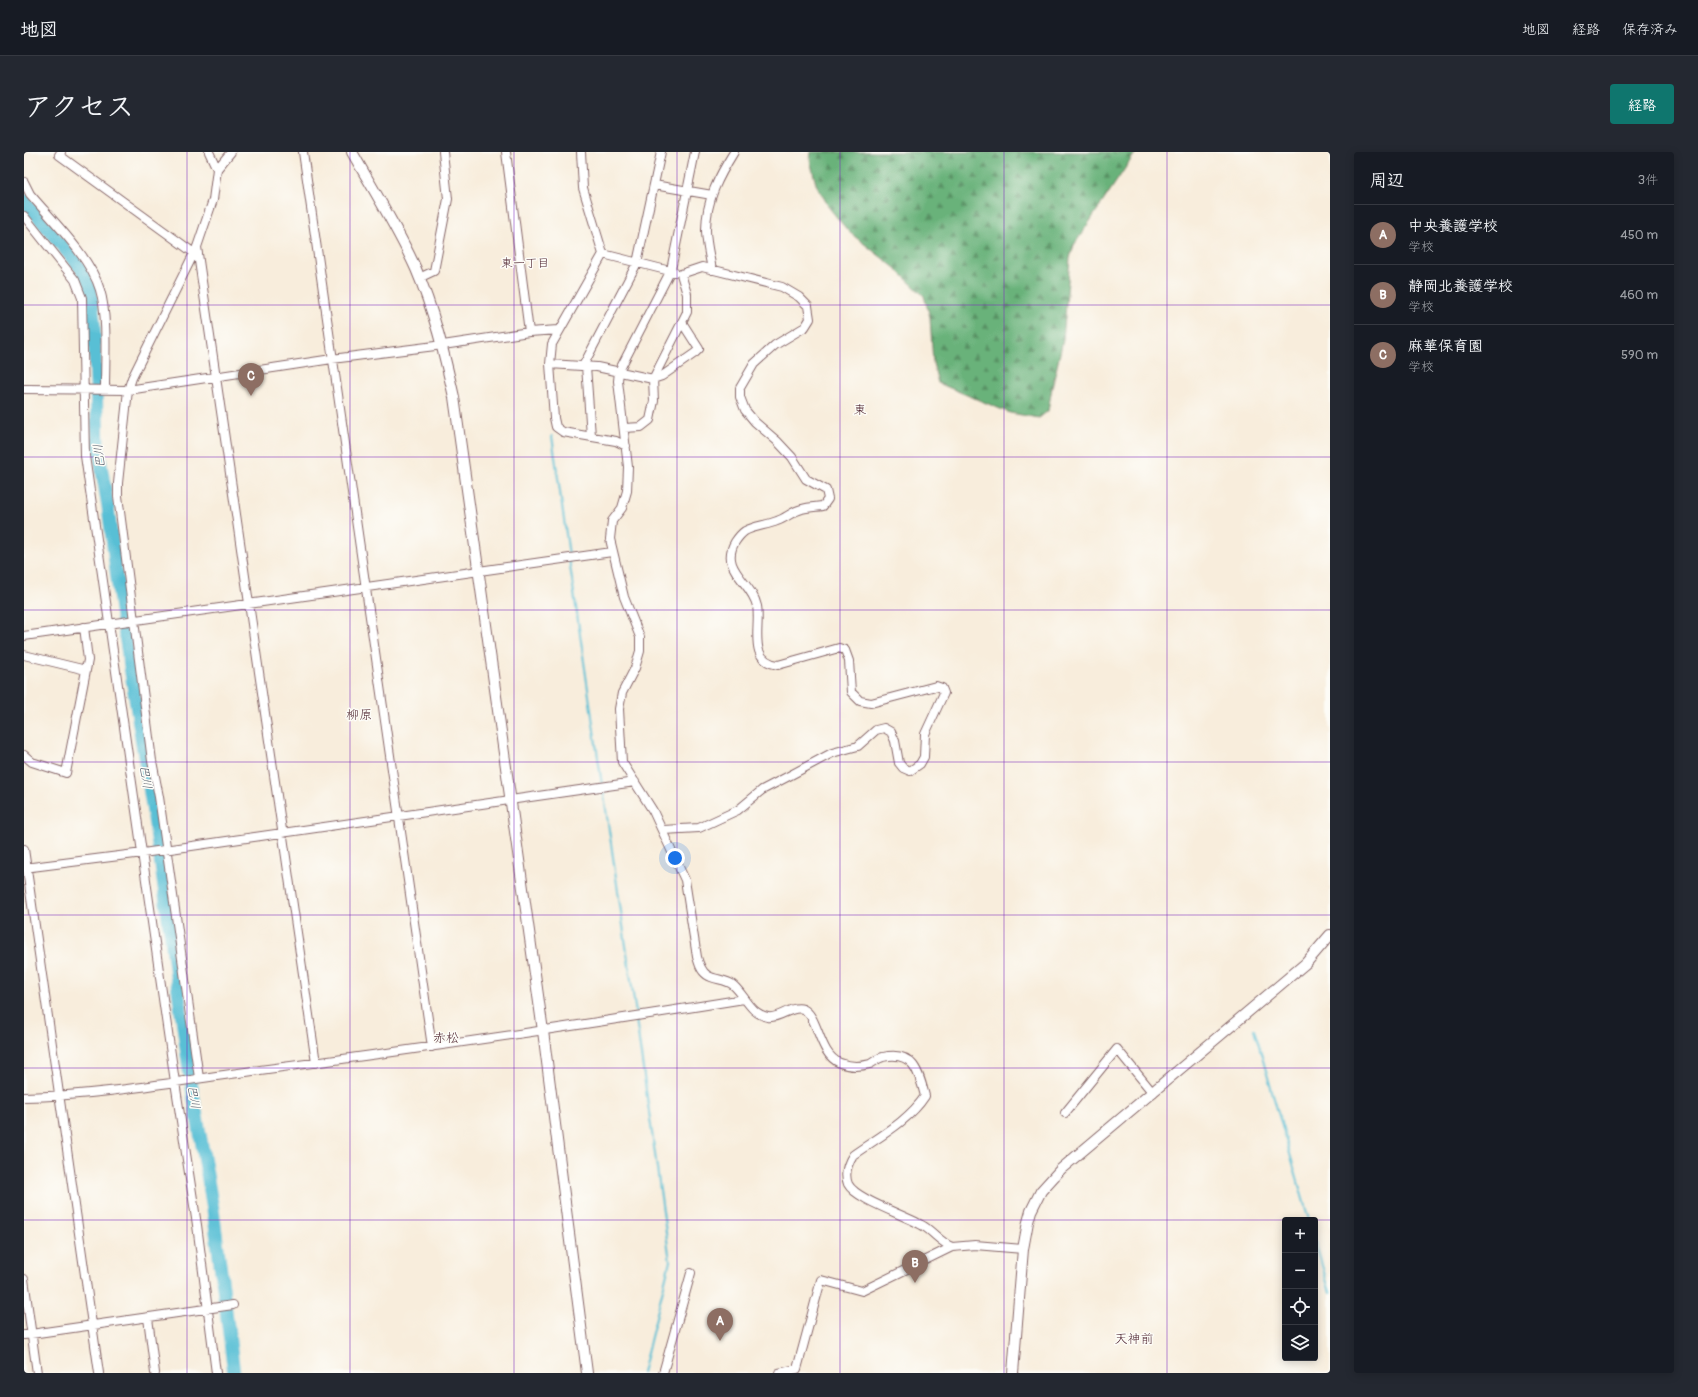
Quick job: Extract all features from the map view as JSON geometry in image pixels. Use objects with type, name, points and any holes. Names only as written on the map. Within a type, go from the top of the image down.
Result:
[{"type":"street","points":[[61,152],[59,155],[196,250],[217,376],[316,1063]]},
{"type":"street","points":[[209,152],[217,169]]},
{"type":"street","points":[[199,1078],[133,620],[118,496],[128,390],[132,378],[196,250],[213,200],[217,169],[230,152]]},
{"type":"street","points":[[303,152],[432,1047]]},
{"type":"street","points":[[352,152],[396,229],[419,278],[442,345],[454,397],[512,800],[587,1373]]},
{"type":"street","points":[[419,278],[434,271],[448,199],[443,152]]},
{"type":"street","points":[[506,152],[529,332]]},
{"type":"street","points":[[581,152],[584,188],[603,254],[558,330],[552,344],[550,364],[554,418],[556,427],[563,432],[616,441],[626,446]]},
{"type":"street","points":[[591,436],[584,366],[637,263],[661,152]]},
{"type":"street","points":[[695,152],[686,190],[671,270],[619,371],[618,381],[628,466],[627,491],[622,508],[612,521],[610,539],[624,596],[640,637],[640,651],[635,668],[622,693],[619,709],[622,762],[642,791],[663,830],[685,880],[697,957],[701,968],[708,976],[732,984],[759,1014],[768,1017],[776,1017],[796,1008],[803,1009],[810,1015],[829,1054],[838,1062],[853,1067],[870,1064],[882,1057],[897,1056],[907,1058],[913,1065],[920,1076],[925,1096],[919,1105],[901,1120],[853,1155],[849,1162],[846,1175],[852,1189],[864,1197],[925,1227],[946,1245],[952,1247]]},
{"type":"street","points":[[712,270],[706,231],[708,210],[717,179],[734,152]]},
{"type":"street","points":[[24,182],[30,194],[88,264],[98,282],[101,291],[103,310],[105,390]]},
{"type":"street","points":[[654,185],[712,195]]},
{"type":"street","points":[[24,216],[76,280],[82,298],[85,456],[197,1225],[216,1373]]},
{"type":"street","points":[[603,254],[671,270],[681,274],[695,268],[702,267],[782,287],[799,297],[808,306],[810,319],[805,327],[775,345],[754,364],[740,388],[740,396],[744,410],[755,422],[777,440],[792,457],[806,479],[826,490],[828,499],[823,506],[801,509],[778,521],[746,531],[735,541],[730,556],[732,569],[753,595],[757,607],[757,636],[762,656],[770,664],[778,665],[839,648],[845,650],[849,661],[851,692],[860,701],[871,703],[936,686],[942,688],[944,693],[942,702],[931,718],[925,734],[924,757],[915,769],[910,771],[903,768],[899,763],[895,741],[888,729],[884,728],[876,730],[858,746],[832,753],[762,790],[738,810],[699,828],[663,830]]},
{"type":"street","points":[[624,428],[641,427],[650,420],[654,401],[653,379],[683,324],[687,312],[687,299],[681,274]]},
{"type":"street","points":[[550,364],[584,366],[619,371],[653,379],[662,376],[695,354],[699,349],[683,324]]},
{"type":"street","points":[[24,389],[128,390],[332,359],[529,332],[558,330]]},
{"type":"street","points":[[24,636],[612,552]]},
{"type":"street","points":[[24,755],[32,762],[66,773],[88,660],[84,627]]},
{"type":"street","points":[[24,655],[86,670]]},
{"type":"street","points":[[25,867],[166,850],[635,782]]},
{"type":"street","points":[[24,849],[25,867],[100,1373]]},
{"type":"street","points":[[1013,1373],[1023,1249],[1031,1211],[1041,1191],[1061,1169],[1288,979],[1306,963],[1330,935]]},
{"type":"street","points":[[24,1097],[60,1096],[316,1063],[543,1031],[744,999]]},
{"type":"street","points":[[1065,1113],[1117,1050],[1153,1093]]},
{"type":"street","points":[[779,1373],[797,1368],[821,1280],[862,1291],[952,1247],[975,1245],[1023,1249]]},
{"type":"street","points":[[663,1373],[690,1273]]},
{"type":"street","points":[[24,1284],[27,1335],[36,1373]]},
{"type":"street","points":[[27,1335],[233,1305]]},
{"type":"street","points":[[148,1318],[156,1373]]},
{"type":"green space","points":[[811,152],[1136,152],[1074,245],[1070,258],[1063,340],[1048,411],[1039,418],[1010,413],[938,383],[933,363],[930,317],[924,296],[895,268],[849,232],[830,209],[816,184],[810,160]]},
{"type":"waterway","name":"巴川","points":[[24,200],[81,269],[91,290],[94,321],[98,447],[108,507],[121,610],[158,844],[189,1070],[213,1209],[234,1373]]},
{"type":"waterway","points":[[552,436],[569,555]]},
{"type":"waterway","points":[[569,559],[602,785]]},
{"type":"waterway","points":[[603,789],[636,1014]]},
{"type":"waterway","points":[[636,1019],[670,1261],[642,1373]]},
{"type":"waterway","points":[[1254,1029],[1308,1217]]},
{"type":"waterway","points":[[1318,1251],[1330,1293]]},
{"type":"place","name":"麻華保育園","points":[[251,396]]},
{"type":"place","name":"静岡北養護学校","points":[[915,1283]]},
{"type":"place","name":"中央養護学校","points":[[720,1341]]},
{"type":"district","name":"東一丁目","points":[[525,263]]},
{"type":"district","name":"東","points":[[860,409]]},
{"type":"district","name":"柳原","points":[[359,714]]},
{"type":"district","name":"赤松","points":[[446,1037]]},
{"type":"district","name":"天神前","points":[[1134,1338]]}]
